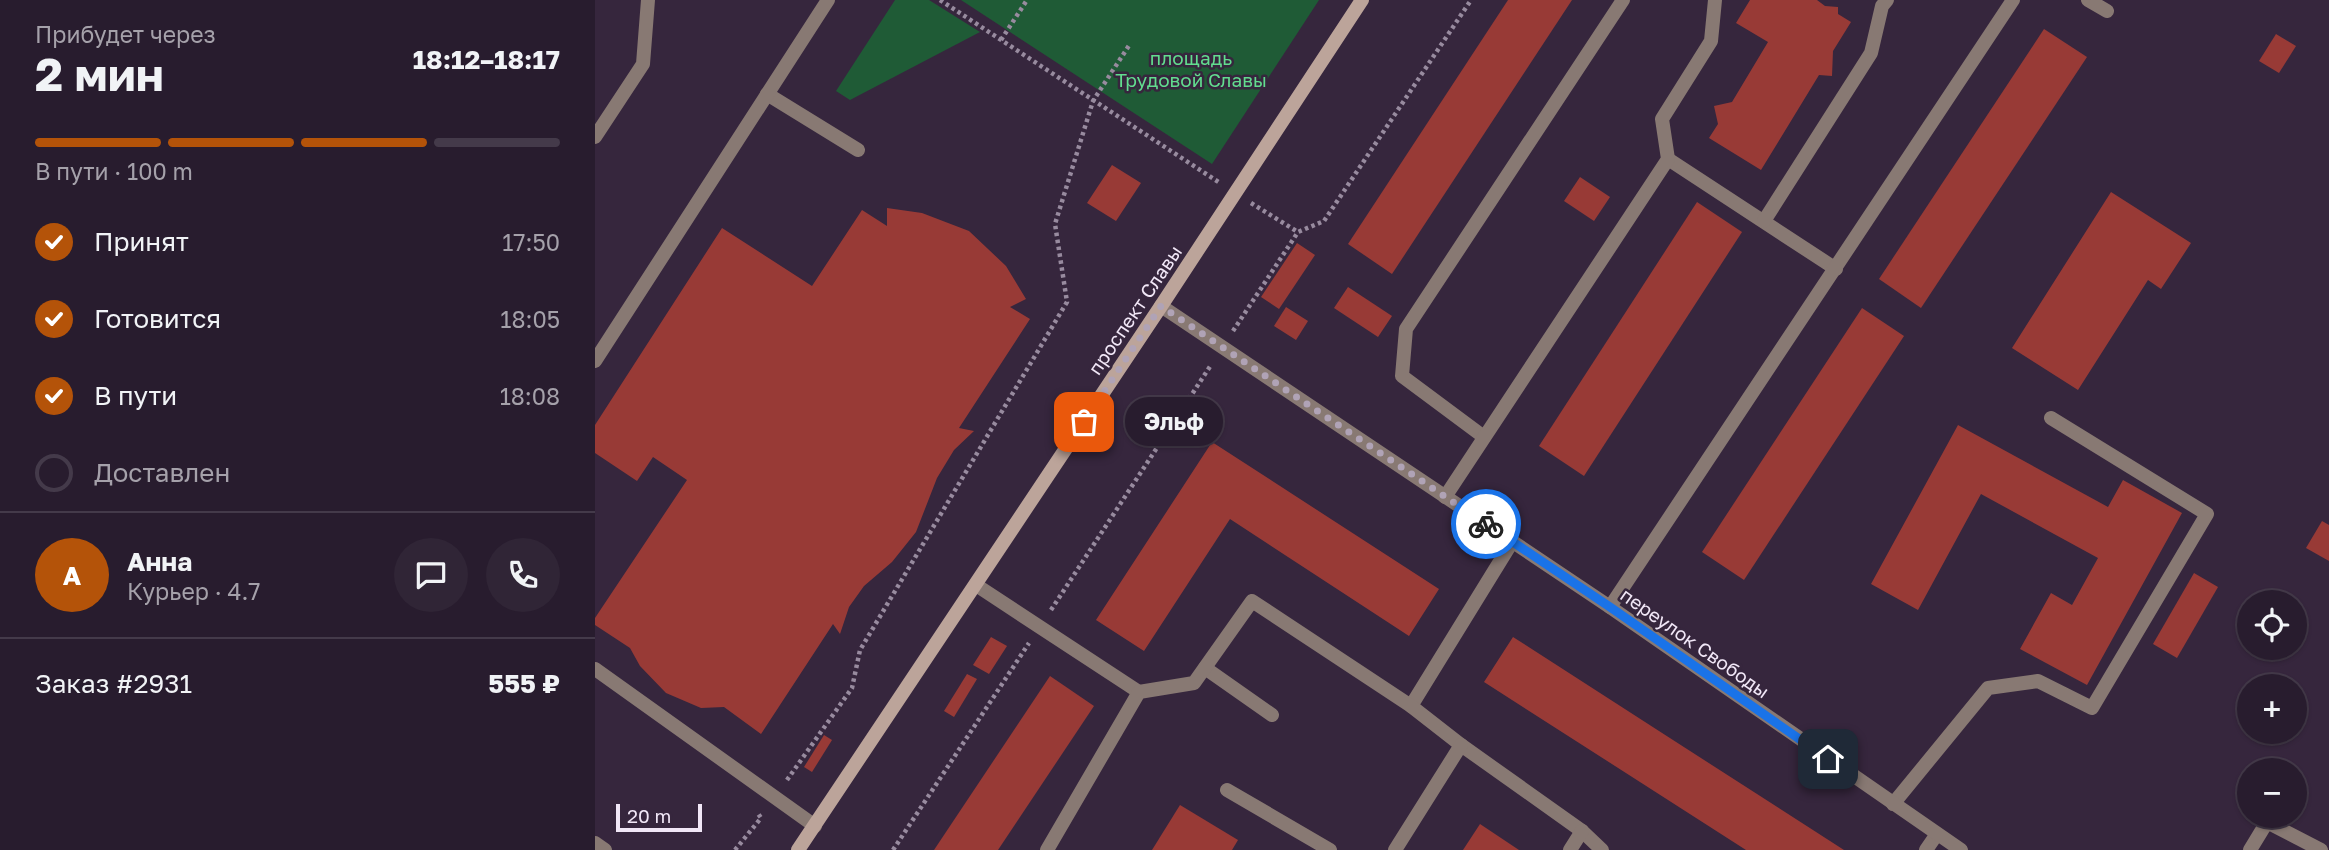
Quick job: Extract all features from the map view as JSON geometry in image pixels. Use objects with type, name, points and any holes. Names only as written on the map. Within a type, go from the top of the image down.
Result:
[{"type":"main road","name":"проспект Славы","points":[[798,850],[1236,193],[1361,0]]},
{"type":"street","points":[[595,137],[643,64],[648,0]]},
{"type":"street","points":[[595,361],[828,0]]},
{"type":"street","points":[[1484,437],[1402,376],[1406,329],[1623,0]]},
{"type":"street","points":[[1445,496],[1668,159],[1662,119],[1711,41],[1715,0]]},
{"type":"street","points":[[1765,221],[1871,53],[1882,6],[1887,0]]},
{"type":"street","points":[[1610,607],[2013,0]]},
{"type":"street","points":[[2088,0],[2107,11]]},
{"type":"street","points":[[767,94],[858,150]]},
{"type":"street","points":[[1668,159],[1836,269]]},
{"type":"street","name":"переулок Свободы","points":[[1161,306],[1610,607],[1961,850]]},
{"type":"street","points":[[1893,804],[1988,688],[2038,681],[2092,708],[2207,514],[2051,418]]},
{"type":"street","points":[[1411,706],[1512,542]]},
{"type":"street","points":[[976,585],[1139,692],[1194,684],[1252,601],[1411,706],[1582,831],[1602,850]]},
{"type":"street","points":[[1205,668],[1272,715]]},
{"type":"street","points":[[595,669],[815,826]]},
{"type":"street","points":[[1047,850],[1139,692]]},
{"type":"street","points":[[1395,850],[1461,745]]},
{"type":"street","points":[[1227,790],[1330,850]]},
{"type":"street","points":[[2250,850],[2267,822],[2321,850]]},
{"type":"street","points":[[1570,850],[1582,831]]},
{"type":"street","points":[[1926,850],[1937,834]]},
{"type":"street","points":[[595,843],[605,850]]},
{"type":"path","points":[[940,0],[1297,232]]},
{"type":"path","points":[[1001,40],[1027,0]]},
{"type":"path","points":[[893,850],[1297,232],[1324,221],[1471,0]]},
{"type":"path","points":[[778,777],[787,781],[852,688],[860,650],[1067,302],[1055,223],[1093,101],[1130,44]]},
{"type":"path","points":[[735,850],[761,818],[753,807]]},
{"type":"green space","points":[[895,0],[929,0],[980,32],[850,100],[836,91]]},
{"type":"green space","name":"площадь Трудовой Славы","points":[[961,0],[1319,0],[1212,164]]},
{"type":"building","points":[[1508,0],[1572,0],[1392,274],[1348,244]]},
{"type":"building","points":[[1750,0],[1817,0],[1825,6],[1838,7],[1838,14],[1851,22],[1833,51],[1832,76],[1819,75],[1761,170],[1709,138],[1718,124],[1714,106],[1732,102],[1768,42],[1736,23]]},
{"type":"building","points":[[2044,29],[2087,57],[1921,308],[1879,279]]},
{"type":"building","points":[[2276,34],[2296,46],[2279,73],[2259,61]]},
{"type":"building","points":[[1112,165],[1141,183],[1116,221],[1087,203]]},
{"type":"building","points":[[1580,177],[1610,197],[1594,221],[1564,201]]},
{"type":"building","points":[[2111,192],[2191,243],[2161,289],[2148,280],[2078,390],[2012,348]]},
{"type":"building","points":[[1697,202],[1742,232],[1584,476],[1539,446]]},
{"type":"building","points":[[887,208],[922,213],[969,231],[1006,266],[1026,299],[1010,307],[1030,319],[959,428],[974,431],[954,450],[937,478],[916,532],[892,562],[864,586],[849,607],[840,634],[833,624],[761,734],[724,707],[701,708],[666,693],[640,666],[630,648],[595,625],[595,618],[687,480],[653,457],[637,481],[595,453],[595,425],[722,228],[812,286],[862,210],[887,226]]},
{"type":"building","points":[[1297,243],[1315,255],[1279,309],[1261,297]]},
{"type":"building","points":[[1348,287],[1392,316],[1378,337],[1334,308]]},
{"type":"building","points":[[1286,307],[1308,321],[1296,340],[1274,326]]},
{"type":"building","points":[[1862,308],[1904,336],[1744,580],[1702,552]]},
{"type":"building","points":[[1958,425],[2108,507],[2123,480],[2182,513],[2087,685],[2020,649],[2051,593],[2072,605],[2098,558],[1981,494],[1918,610],[1871,584]]},
{"type":"building","points":[[1212,442],[1439,589],[1409,636],[1230,519],[1144,651],[1096,620]]},
{"type":"building","points":[[2322,521],[2329,525],[2329,561],[2306,548]]},
{"type":"building","points":[[2194,573],[2218,587],[2177,658],[2153,644]]},
{"type":"building","points":[[991,637],[1007,646],[989,674],[973,665]]},
{"type":"building","points":[[1513,637],[1844,850],[1746,850],[1484,682]]},
{"type":"building","points":[[967,674],[977,679],[954,717],[944,711]]},
{"type":"building","points":[[1050,676],[1094,706],[998,850],[934,850]]},
{"type":"building","points":[[824,735],[832,740],[812,772],[804,767]]},
{"type":"building","points":[[1180,805],[1238,840],[1232,850],[1152,850]]},
{"type":"building","points":[[1480,824],[1519,850],[1463,850]]},
{"type":"way so far","points":[[1084,422],[1161,306],[1486,524]]},
{"type":"place","name":"Эльф","points":[[1084,422]]},
{"type":"route","points":[[1486,524],[1828,759]]}]
